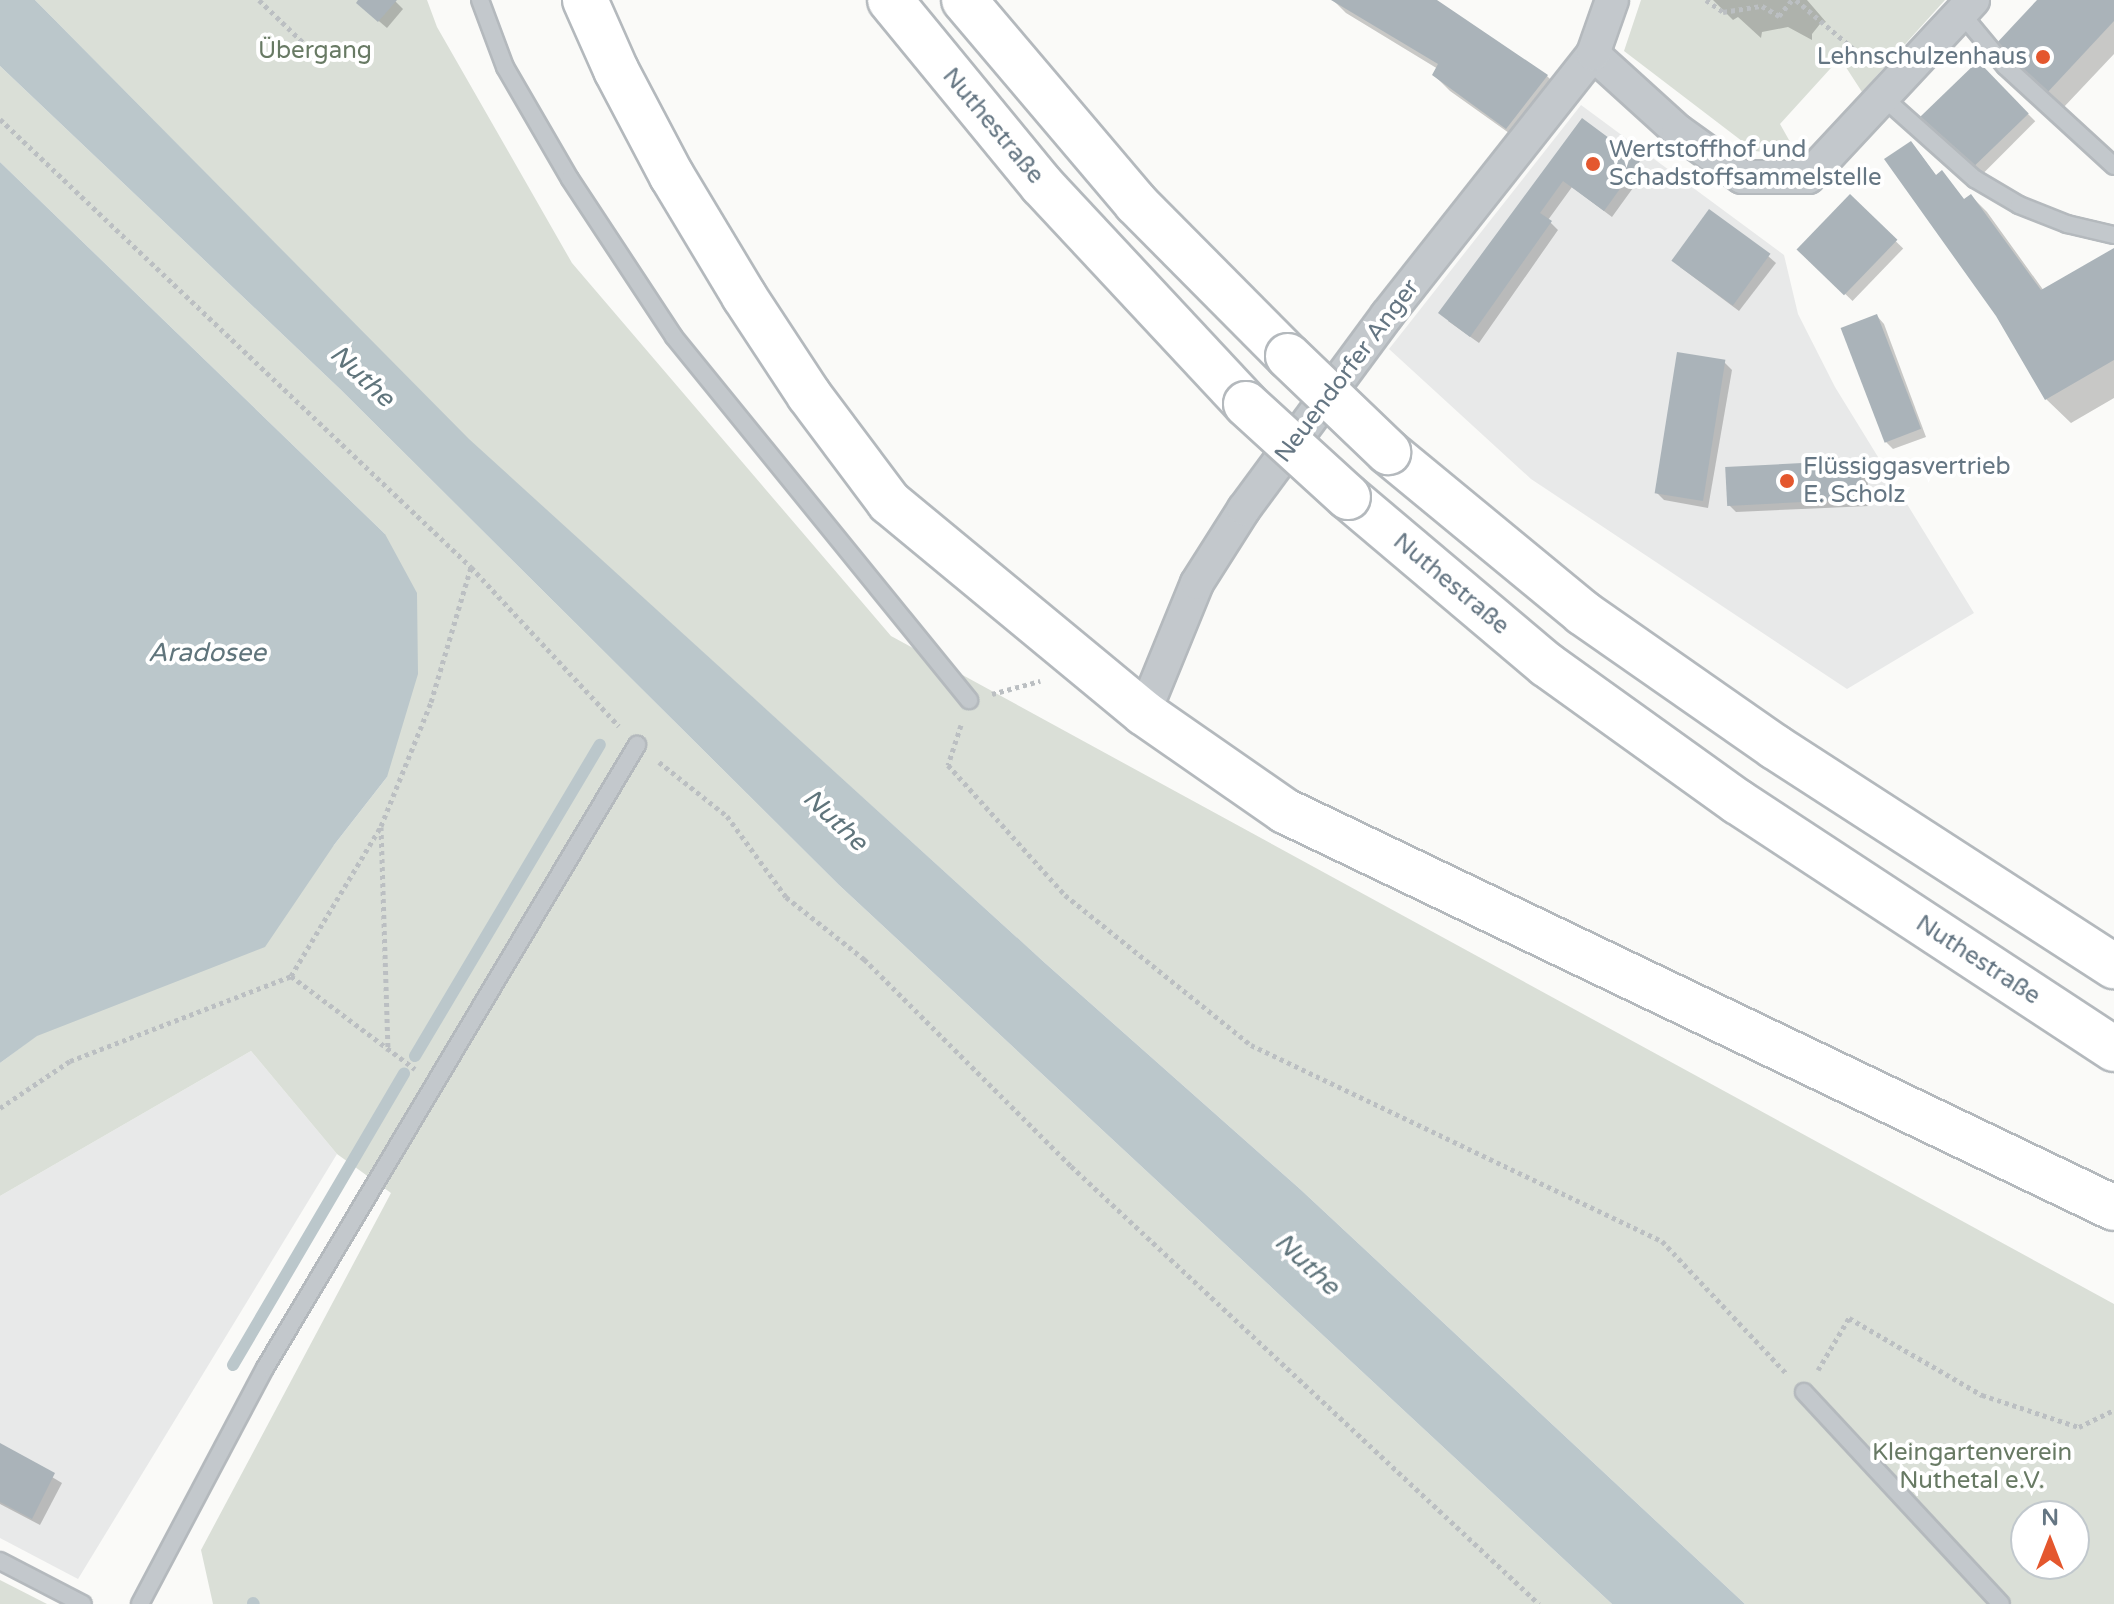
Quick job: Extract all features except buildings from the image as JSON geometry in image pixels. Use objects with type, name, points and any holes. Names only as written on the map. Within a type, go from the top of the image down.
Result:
[{"type":"highway","points":[[585,0],[616,70],[672,176],[744,296],[818,407],[889,502],[1144,713],[1285,811],[2114,1208]]},
{"type":"highway","name":"Nuthestraße","points":[[890,0],[1042,185],[1246,404],[1348,497],[1547,665],[1585,693],[1738,802],[2114,1049]]},
{"type":"highway","points":[[964,0],[1136,203],[1388,452],[1583,613],[1775,747],[2114,966]]},
{"type":"street","name":"Neuendorfer Anger","points":[[1144,713],[1197,583],[1244,509],[1387,315],[1593,54],[1596,35],[1612,0]]},
{"type":"street","points":[[1593,54],[1678,131],[1742,177],[1808,177],[1967,7]]},
{"type":"lane","points":[[480,0],[505,67],[570,179],[674,337],[969,700]]},
{"type":"lane","points":[[1967,7],[2005,66],[2114,166]]},
{"type":"lane","points":[[1890,92],[1975,179],[2019,205],[2067,224],[2114,235]]},
{"type":"lane","points":[[140,1604],[265,1368],[637,745]]},
{"type":"lane","points":[[1804,1392],[2001,1604]]},
{"type":"lane","points":[[0,1561],[83,1604]]},
{"type":"path","points":[[259,0],[310,49]]},
{"type":"path","points":[[1706,0],[1723,12],[1762,6],[1779,16],[1794,0],[1890,92]]},
{"type":"path","points":[[0,119],[471,567],[637,745],[727,816],[786,897],[864,959],[1071,1166],[1539,1604]]},
{"type":"path","points":[[0,1108],[70,1061],[291,976],[381,826],[431,702],[471,567]]},
{"type":"path","points":[[1089,667],[969,700],[948,765],[1065,895],[1251,1045],[1662,1241],[1804,1392],[1849,1318],[1982,1395],[2079,1427],[2114,1410]]},
{"type":"path","points":[[381,826],[388,1051]]},
{"type":"path","points":[[291,976],[435,1083]]},
{"type":"shaded area","points":[[1581,105],[1784,255],[1798,314],[1835,387],[1974,613],[1847,689],[1531,479],[1389,349]]},
{"type":"shaded area","points":[[251,1051],[337,1154],[78,1579],[0,1538],[0,1196]]},
{"type":"green space","points":[[35,0],[427,0],[437,27],[572,263],[891,636],[2114,1304],[2114,1604],[1745,1604],[1300,1189],[1045,963],[468,439]]},
{"type":"green space","points":[[1641,0],[1945,0],[1862,92],[1840,58],[1780,124],[1798,156],[1755,151],[1624,51]]},
{"type":"green space","points":[[0,66],[340,389],[839,885],[1612,1604],[213,1604],[201,1550],[391,1193],[337,1154],[251,1051],[0,1196],[0,1063],[36,1036],[334,845],[387,777],[385,534],[0,162]]},
{"type":"green space","points":[[0,1580],[47,1604],[0,1604]]},
{"type":"water","name":"Nuthe","points":[[0,0],[35,0],[469,439],[1045,963],[1300,1189],[1745,1604],[1612,1604],[839,885],[340,389],[0,66]]},
{"type":"water","name":"Aradosee","points":[[0,162],[385,534],[417,593],[418,674],[387,777],[334,845],[265,947],[37,1036],[0,1063]]},
{"type":"waterway","points":[[415,1056],[600,745]]},
{"type":"waterway","points":[[233,1365],[404,1074]]},
{"type":"place","name":"Lehnschulzenhaus","points":[[2043,57]]},
{"type":"place","name":"Wertstoffhof und Schadstoffsammelstelle","points":[[1593,164]]},
{"type":"place","name":"Flüssiggasvertrieb E. Scholz","points":[[1787,481]]},
{"type":"park label","name":"Übergang","points":[[315,51]]},
{"type":"park label","name":"Kleingartenverein Nuthetal e.V.","points":[[1972,1467]]}]
